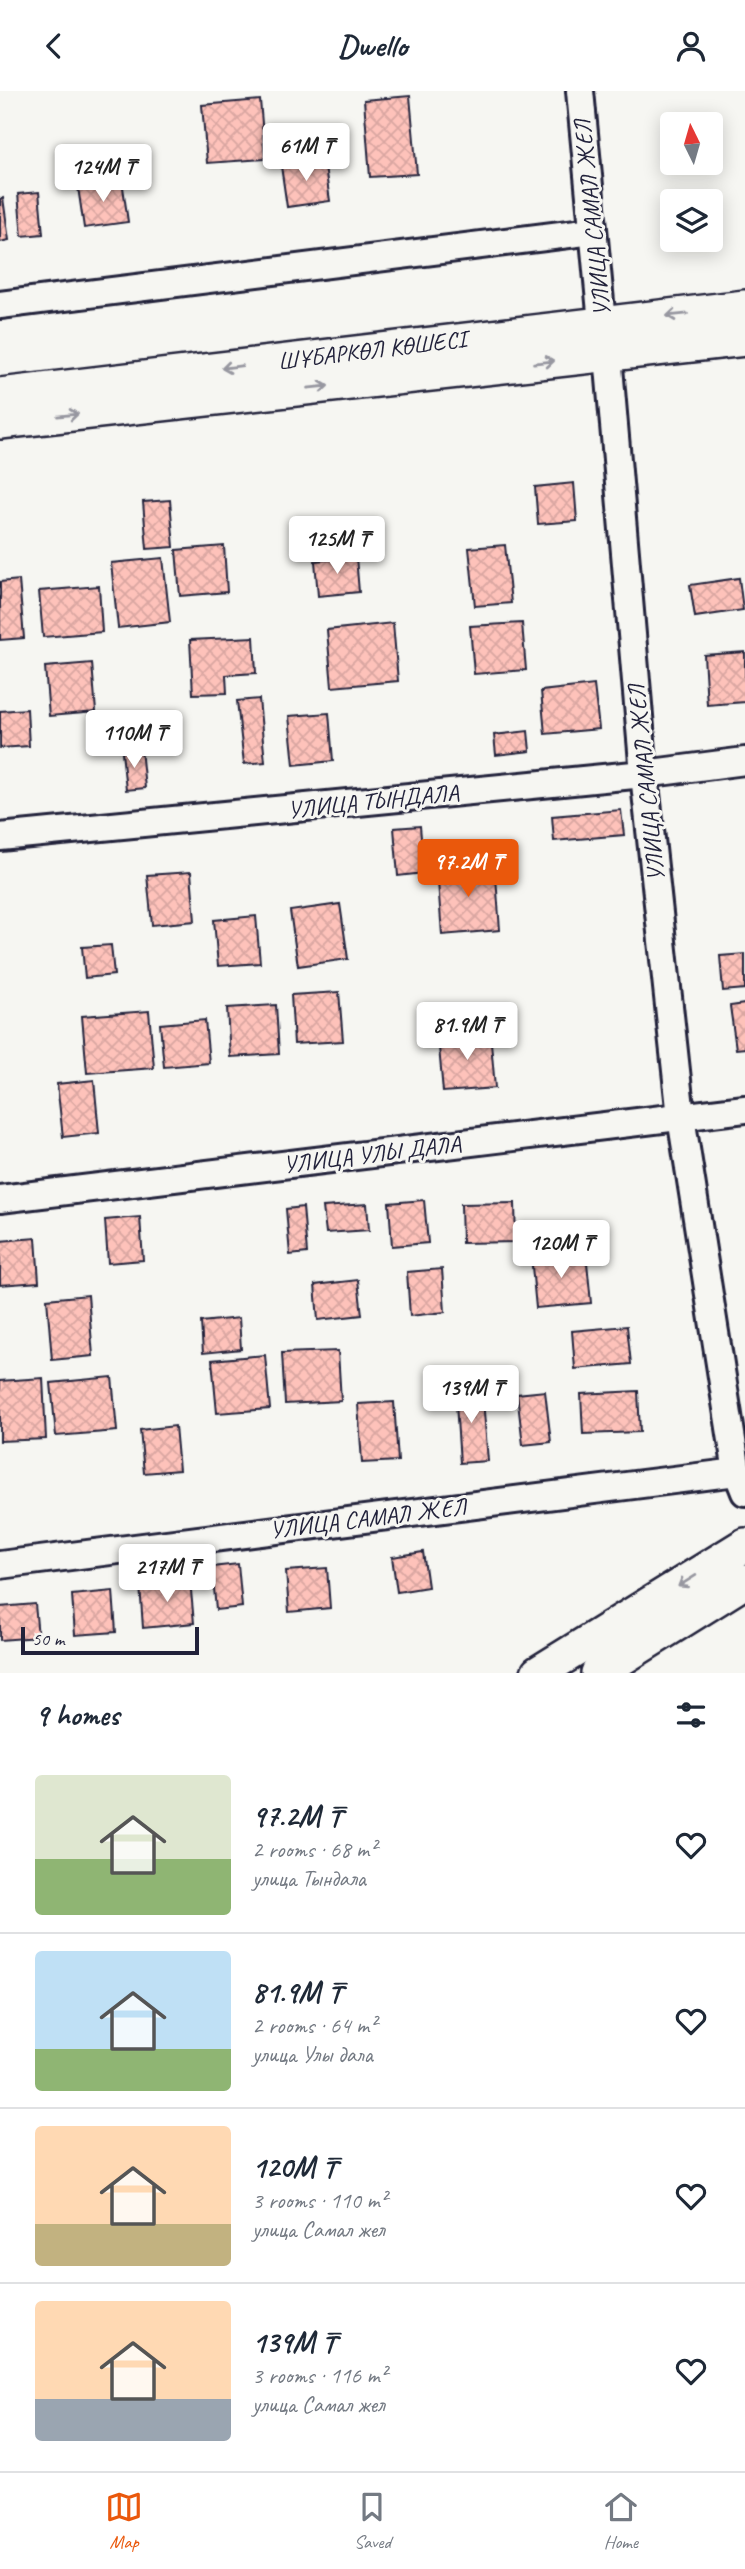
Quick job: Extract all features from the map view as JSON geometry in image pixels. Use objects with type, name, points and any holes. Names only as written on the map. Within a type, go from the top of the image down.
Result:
[{"type":"street","name":"УЛИЦА САМАЛ ЖЕЛ","points":[[0,1565],[741,1482],[681,1117],[643,774],[605,339],[579,91]]},
{"type":"street","points":[[0,305],[593,231]]},
{"type":"street","name":"ШҰБАРКӨЛ КӨШЕСІ","points":[[0,422],[605,339],[745,307]]},
{"type":"street","points":[[605,339],[745,339]]},
{"type":"street","name":"ШҰБАРКӨЛ КӨШЕСІ","points":[[0,395],[605,339]]},
{"type":"street","name":"УЛИЦА ТЫНДАЛА","points":[[0,837],[643,774],[745,761]]},
{"type":"street","name":"УЛИЦА УЛЫ ДАЛА","points":[[0,1199],[745,1109]]},
{"type":"street","points":[[538,1673],[745,1545]]},
{"type":"street","points":[[598,1673],[745,1581]]},
{"type":"building","points":[[410,96],[417,174],[370,177],[364,100]]},
{"type":"building","points":[[260,100],[265,159],[207,163],[202,105]]},
{"type":"building","points":[[324,160],[330,201],[287,207],[281,166]]},
{"type":"building","points":[[122,180],[128,222],[84,228],[78,187]]},
{"type":"building","points":[[39,192],[43,234],[22,236],[18,194]]},
{"type":"building","points":[[3,198],[9,240],[0,242],[0,199]]},
{"type":"building","points":[[574,483],[577,521],[538,524],[535,487]]},
{"type":"building","points":[[170,500],[174,547],[147,549],[143,502]]},
{"type":"building","points":[[505,545],[511,603],[475,606],[469,548]]},
{"type":"building","points":[[224,546],[227,592],[180,596],[176,550]]},
{"type":"building","points":[[356,557],[359,592],[318,596],[315,561]]},
{"type":"building","points":[[163,558],[170,622],[118,628],[111,563]]},
{"type":"building","points":[[739,578],[743,610],[695,617],[690,585]]},
{"type":"building","points":[[19,580],[24,638],[0,640],[0,582]]},
{"type":"building","points":[[99,586],[102,632],[43,637],[39,591]]},
{"type":"building","points":[[393,623],[398,681],[332,687],[327,630]]},
{"type":"building","points":[[522,623],[526,670],[474,674],[470,626]]},
{"type":"building","points":[[254,637],[256,673],[226,675],[227,693],[193,694],[190,640]]},
{"type":"building","points":[[745,652],[745,702],[707,705],[704,655]]},
{"type":"building","points":[[92,663],[96,712],[49,716],[45,667]]},
{"type":"building","points":[[594,685],[599,729],[545,734],[541,691]]},
{"type":"building","points":[[259,699],[265,762],[244,764],[237,701]]},
{"type":"building","points":[[27,709],[29,746],[0,748],[0,711]]},
{"type":"building","points":[[329,713],[333,761],[294,765],[289,716]]},
{"type":"building","points":[[528,731],[530,751],[496,755],[494,735]]},
{"type":"building","points":[[141,749],[145,788],[126,790],[122,752]]},
{"type":"building","points":[[621,810],[624,835],[554,841],[552,816]]},
{"type":"building","points":[[420,826],[424,873],[398,876],[394,828]]},
{"type":"building","points":[[495,864],[500,930],[442,935],[437,868]]},
{"type":"building","points":[[191,872],[195,921],[152,925],[147,875]]},
{"type":"building","points":[[340,904],[348,959],[298,966],[290,911]]},
{"type":"building","points":[[256,916],[260,963],[218,966],[214,920]]},
{"type":"building","points":[[111,945],[114,975],[85,978],[82,947]]},
{"type":"building","points":[[745,954],[745,989],[723,991],[720,956]]},
{"type":"building","points":[[339,992],[343,1041],[294,1044],[291,995]]},
{"type":"building","points":[[745,1004],[745,1048],[736,1049],[730,1006]]},
{"type":"building","points":[[276,1005],[279,1054],[230,1057],[227,1008]]},
{"type":"building","points":[[149,1011],[154,1068],[87,1073],[82,1016]]},
{"type":"building","points":[[205,1020],[209,1063],[164,1067],[160,1024]]},
{"type":"building","points":[[490,1031],[495,1088],[443,1092],[438,1036]]},
{"type":"building","points":[[94,1080],[99,1133],[63,1137],[57,1084]]},
{"type":"building","points":[[424,1200],[428,1243],[392,1246],[389,1203]]},
{"type":"building","points":[[515,1203],[516,1242],[462,1243],[461,1204]]},
{"type":"building","points":[[367,1204],[369,1230],[326,1233],[323,1207]]},
{"type":"building","points":[[303,1207],[307,1253],[290,1255],[286,1209]]},
{"type":"building","points":[[140,1217],[143,1260],[108,1263],[105,1220]]},
{"type":"building","points":[[36,1238],[39,1282],[0,1285],[0,1241]]},
{"type":"building","points":[[586,1252],[591,1303],[536,1308],[531,1256]]},
{"type":"building","points":[[442,1269],[445,1312],[410,1316],[407,1272]]},
{"type":"building","points":[[358,1280],[362,1315],[318,1320],[315,1285]]},
{"type":"building","points":[[88,1295],[93,1356],[52,1360],[47,1299]]},
{"type":"building","points":[[239,1318],[241,1349],[203,1353],[201,1322]]},
{"type":"building","points":[[627,1326],[631,1364],[575,1369],[572,1331]]},
{"type":"building","points":[[338,1351],[341,1401],[285,1404],[282,1353]]},
{"type":"building","points":[[265,1355],[270,1409],[217,1413],[212,1360]]},
{"type":"building","points":[[112,1377],[117,1431],[56,1436],[51,1383]]},
{"type":"building","points":[[43,1378],[46,1439],[0,1441],[0,1381]]},
{"type":"building","points":[[482,1387],[488,1461],[460,1463],[455,1389]]},
{"type":"building","points":[[545,1391],[551,1442],[523,1445],[517,1394]]},
{"type":"building","points":[[638,1391],[640,1432],[583,1434],[581,1394]]},
{"type":"building","points":[[394,1402],[398,1461],[362,1463],[358,1404]]},
{"type":"building","points":[[175,1426],[179,1470],[144,1473],[140,1430]]},
{"type":"building","points":[[423,1552],[428,1587],[397,1592],[392,1557]]},
{"type":"building","points":[[238,1564],[242,1607],[216,1610],[212,1567]]},
{"type":"building","points":[[327,1568],[330,1608],[289,1612],[286,1571]]},
{"type":"building","points":[[190,1580],[194,1623],[143,1628],[140,1584]]},
{"type":"building","points":[[113,1591],[116,1632],[75,1635],[72,1595]]},
{"type":"building","points":[[35,1604],[38,1637],[0,1640],[0,1607]]}]
